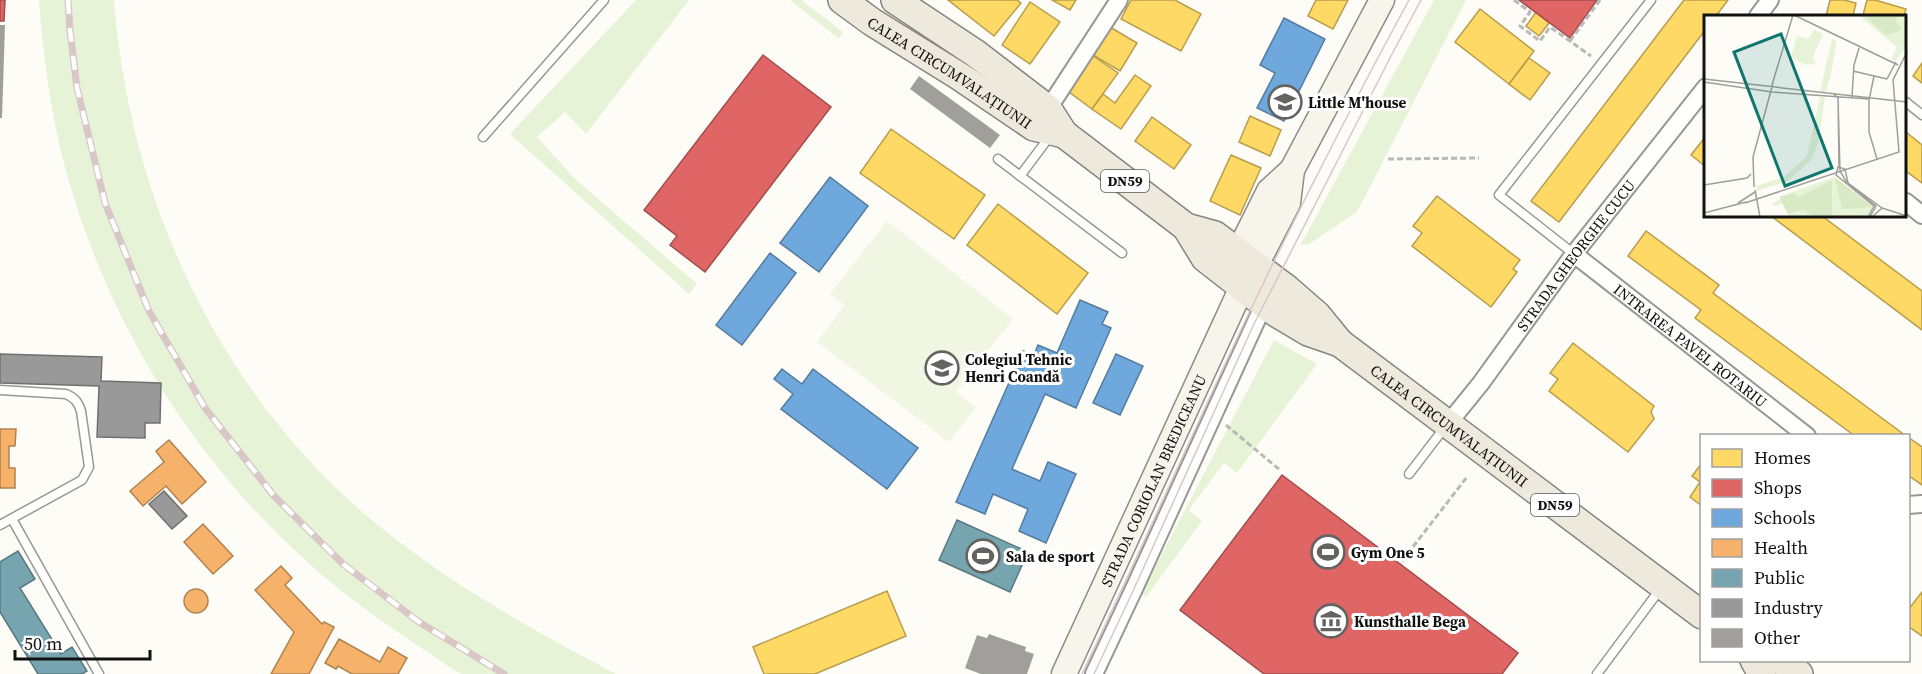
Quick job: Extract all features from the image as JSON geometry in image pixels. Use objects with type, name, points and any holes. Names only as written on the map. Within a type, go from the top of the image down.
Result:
[{"type":"main road","name":"CALEA CIRCUMVALAȚIUNII","points":[[842,0],[1034,127],[1055,125]]},
{"type":"main road","name":"CALEA CIRCUMVALAȚIUNII","points":[[895,0],[975,53],[1055,125],[1186,227],[1215,236],[1245,268],[1317,315],[1340,343],[1700,614]]},
{"type":"main road","name":"CALEA CIRCUMVALAȚIUNII","points":[[1245,268],[1264,304],[1308,332],[1340,343]]},
{"type":"main road","points":[[1783,662],[1799,674]]},
{"type":"street","points":[[1055,125],[1119,0]]},
{"type":"street","name":"STRADA CORIOLAN BREDICEANU","points":[[1064,674],[1245,268],[1269,191],[1292,170],[1382,0]]},
{"type":"street","points":[[1759,15],[1770,0]]},
{"type":"street","name":"STRADA GHEORGHE CUCU","points":[[1447,425],[1481,383],[1574,254],[1704,90]]},
{"type":"street","points":[[1907,203],[1922,214]]},
{"type":"street","name":"INTRAREA PAVEL ROTARIU","points":[[1574,254],[1806,434]]},
{"type":"street","name":"STRADA CORIOLAN BREDICEANU","points":[[1094,674],[1264,304]]},
{"type":"lane","points":[[483,137],[604,0]]},
{"type":"lane","points":[[1574,254],[1499,195],[1651,0]]},
{"type":"lane","points":[[1907,103],[1922,114]]},
{"type":"lane","points":[[1020,176],[1055,125]]},
{"type":"lane","points":[[998,159],[1122,253]]},
{"type":"lane","points":[[0,390],[66,393],[73,397],[81,411],[89,467],[82,480],[0,525]]},
{"type":"lane","points":[[1409,474],[1447,425]]},
{"type":"lane","points":[[12,519],[99,674]]},
{"type":"lane","points":[[1597,674],[1662,586]]},
{"type":"path","points":[[1514,0],[1530,12],[1520,26],[1540,41],[1550,27],[1601,64]]},
{"type":"path","points":[[1570,41],[1600,0]]},
{"type":"path","points":[[1388,159],[1479,158]]},
{"type":"path","points":[[1225,424],[1280,470]]},
{"type":"path","points":[[1402,561],[1467,477]]},
{"type":"green space","points":[[39,0],[114,0],[123,73],[139,146],[161,216],[190,284],[225,348],[266,409],[313,465],[367,516],[456,582],[519,621],[616,674],[462,674],[457,672],[368,611],[315,569],[266,522],[221,471],[180,416],[144,359],[113,299],[87,236],[66,171],[56,129],[45,64]]},
{"type":"green space","points":[[636,0],[689,0],[586,134],[565,112],[537,137],[574,178],[697,284],[689,294],[510,134]]},
{"type":"green space","points":[[790,0],[801,0],[843,32],[839,39]]},
{"type":"green space","points":[[1434,0],[1466,0],[1357,212],[1308,245],[1301,244]]},
{"type":"green space","points":[[887,221],[1013,319],[956,392],[976,407],[949,442],[817,342],[845,305],[830,294]]},
{"type":"green space","points":[[1274,340],[1317,364],[1237,473],[1224,463],[1189,510],[1202,521],[1146,597],[1141,594]]},
{"type":"building: Homes","points":[[948,0],[1017,0],[1021,3],[994,36]]},
{"type":"building: Homes","points":[[1052,0],[1076,0],[1070,10]]},
{"type":"building: Homes","points":[[1131,0],[1175,0],[1201,14],[1181,51],[1121,19]]},
{"type":"building: Homes","points":[[1316,0],[1348,0],[1333,29],[1308,16]]},
{"type":"building: Homes","points":[[1684,0],[1728,0],[1717,15],[1704,15],[1704,32],[1559,222],[1531,201]]},
{"type":"building: Homes","points":[[1830,0],[1856,3],[1853,15],[1826,15]]},
{"type":"building: Homes","points":[[1867,0],[1906,9],[1904,15],[1863,15]]},
{"type":"building: Homes","points":[[1030,2],[1060,22],[1030,64],[1002,45]]},
{"type":"building: Homes","points":[[1480,9],[1534,51],[1509,84],[1455,42]]},
{"type":"building: Homes","points":[[1536,12],[1549,23],[1539,36],[1526,26]]},
{"type":"building: Homes","points":[[1110,27],[1137,43],[1120,71],[1093,55]]},
{"type":"building: Homes","points":[[1089,53],[1118,73],[1092,109],[1065,89]]},
{"type":"building: Homes","points":[[1529,58],[1550,73],[1530,100],[1509,84]]},
{"type":"building: Homes","points":[[1922,63],[1922,83],[1913,76]]},
{"type":"building: Homes","points":[[1135,75],[1151,86],[1121,129],[1092,109],[1103,94],[1115,103]]},
{"type":"building: Homes","points":[[1250,116],[1281,130],[1270,156],[1239,142]]},
{"type":"building: Homes","points":[[1152,117],[1191,145],[1174,169],[1135,141]]},
{"type":"building: Homes","points":[[891,129],[985,195],[954,239],[860,173]]},
{"type":"building: Homes","points":[[1907,133],[1922,145],[1922,183],[1907,172]]},
{"type":"building: Homes","points":[[1704,139],[1704,165],[1691,155]]},
{"type":"building: Homes","points":[[1231,155],[1261,168],[1240,215],[1210,201]]},
{"type":"building: Homes","points":[[1437,196],[1520,260],[1513,269],[1517,272],[1491,307],[1412,246],[1422,233],[1413,226]]},
{"type":"building: Homes","points":[[998,204],[1088,273],[1057,314],[967,245]]},
{"type":"building: Homes","points":[[1774,218],[1825,218],[1922,291],[1922,330]]},
{"type":"building: Homes","points":[[1646,231],[1719,285],[1713,293],[1903,434],[1852,434],[1695,318],[1701,310],[1628,256]]},
{"type":"building: Homes","points":[[1573,343],[1654,406],[1651,412],[1654,419],[1628,452],[1549,391],[1558,379],[1550,373]]},
{"type":"building: Homes","points":[[1910,438],[1922,447],[1922,485],[1910,476]]},
{"type":"building: Homes","points":[[1700,466],[1700,482],[1692,476]]},
{"type":"building: Homes","points":[[1700,482],[1700,504],[1690,497]]},
{"type":"building: Homes","points":[[887,591],[906,636],[815,674],[764,674],[753,647]]},
{"type":"building: Homes","points":[[1922,592],[1922,636],[1910,627],[1910,607]]},
{"type":"building: Shops","points":[[0,0],[5,0],[4,21],[0,21]]},
{"type":"building: Shops","points":[[1519,0],[1597,0],[1570,38]]},
{"type":"building: Shops","points":[[763,55],[831,107],[705,272],[670,245],[677,236],[644,210]]},
{"type":"building: Shops","points":[[1282,475],[1518,653],[1502,674],[1264,674],[1180,610]]},
{"type":"building: Schools","points":[[1284,18],[1325,39],[1284,121],[1257,108],[1275,73],[1260,65]]},
{"type":"building: Schools","points":[[830,177],[868,206],[819,272],[780,243]]},
{"type":"building: Schools","points":[[770,253],[796,273],[742,345],[716,325]]},
{"type":"building: Schools","name":"Colegiul Tehnic Henri Coandă","points":[[1080,300],[1108,312],[1102,324],[1111,328],[1076,408],[1045,394],[1012,469],[1040,481],[1048,462],[1076,474],[1046,543],[1019,531],[1028,509],[993,494],[985,514],[956,502],[1023,351],[1034,355],[1038,345],[1057,353]]},
{"type":"building: Schools","points":[[1116,354],[1143,366],[1120,415],[1093,403]]},
{"type":"building: Schools","points":[[782,369],[802,384],[813,369],[918,448],[887,489],[781,409],[793,394],[774,379]]},
{"type":"building: Health","points":[[0,429],[16,429],[15,446],[9,446],[9,468],[15,468],[15,488],[0,488]]},
{"type":"building: Health","points":[[169,440],[206,482],[182,504],[166,486],[143,506],[130,491],[164,462],[156,451]]},
{"type":"building: Health","points":[[203,524],[233,556],[213,574],[184,542]]},
{"type":"building: Health","points":[[281,566],[292,578],[285,585],[322,624],[324,622],[334,627],[309,674],[271,674],[294,632],[255,590]]},
{"type":"building: Health","points":[[196,589],[201,590],[207,596],[207,606],[201,612],[196,613],[191,612],[185,606],[184,601],[185,596],[191,590]]},
{"type":"building: Health","points":[[339,639],[380,662],[388,647],[407,658],[398,674],[352,674],[338,666],[336,669],[325,663]]},
{"type":"building: Public","name":"Sala de sport","points":[[957,520],[1028,552],[1010,592],[939,560]]},
{"type":"building: Public","points":[[18,551],[35,579],[20,588],[61,654],[72,647],[87,671],[82,674],[38,674],[0,612],[0,562]]},
{"type":"building: Industry","points":[[0,354],[102,357],[101,381],[161,383],[160,423],[145,423],[145,438],[97,437],[99,386],[0,383]]},
{"type":"building: Industry","points":[[164,491],[187,516],[172,529],[149,504]]},
{"type":"building: Other","points":[[0,25],[5,25],[2,118],[0,118]]},
{"type":"building: Other","points":[[919,76],[1000,135],[990,148],[910,89]]},
{"type":"building: Other","points":[[989,634],[1026,647],[1025,651],[1034,654],[1027,674],[981,674],[965,668],[977,635],[987,638]]},
{"type":"tram line","points":[[1082,674],[1267,275],[1409,0]]},
{"type":"tram line","points":[[1094,674],[1253,326],[1421,0]]},
{"type":"railway","points":[[68,0],[77,88],[105,203],[149,311],[205,408],[274,496],[343,564],[419,622],[504,674]]},
{"type":"place","name":"Little M'house","points":[[1285,102]]},
{"type":"place","name":"Colegiul Tehnic Henri Coandă","points":[[942,368]]},
{"type":"place","name":"Gym One 5","points":[[1328,552]]},
{"type":"place","name":"Sala de sport","points":[[983,556]]},
{"type":"place","name":"Kunsthalle Bega","points":[[1331,621]]}]
